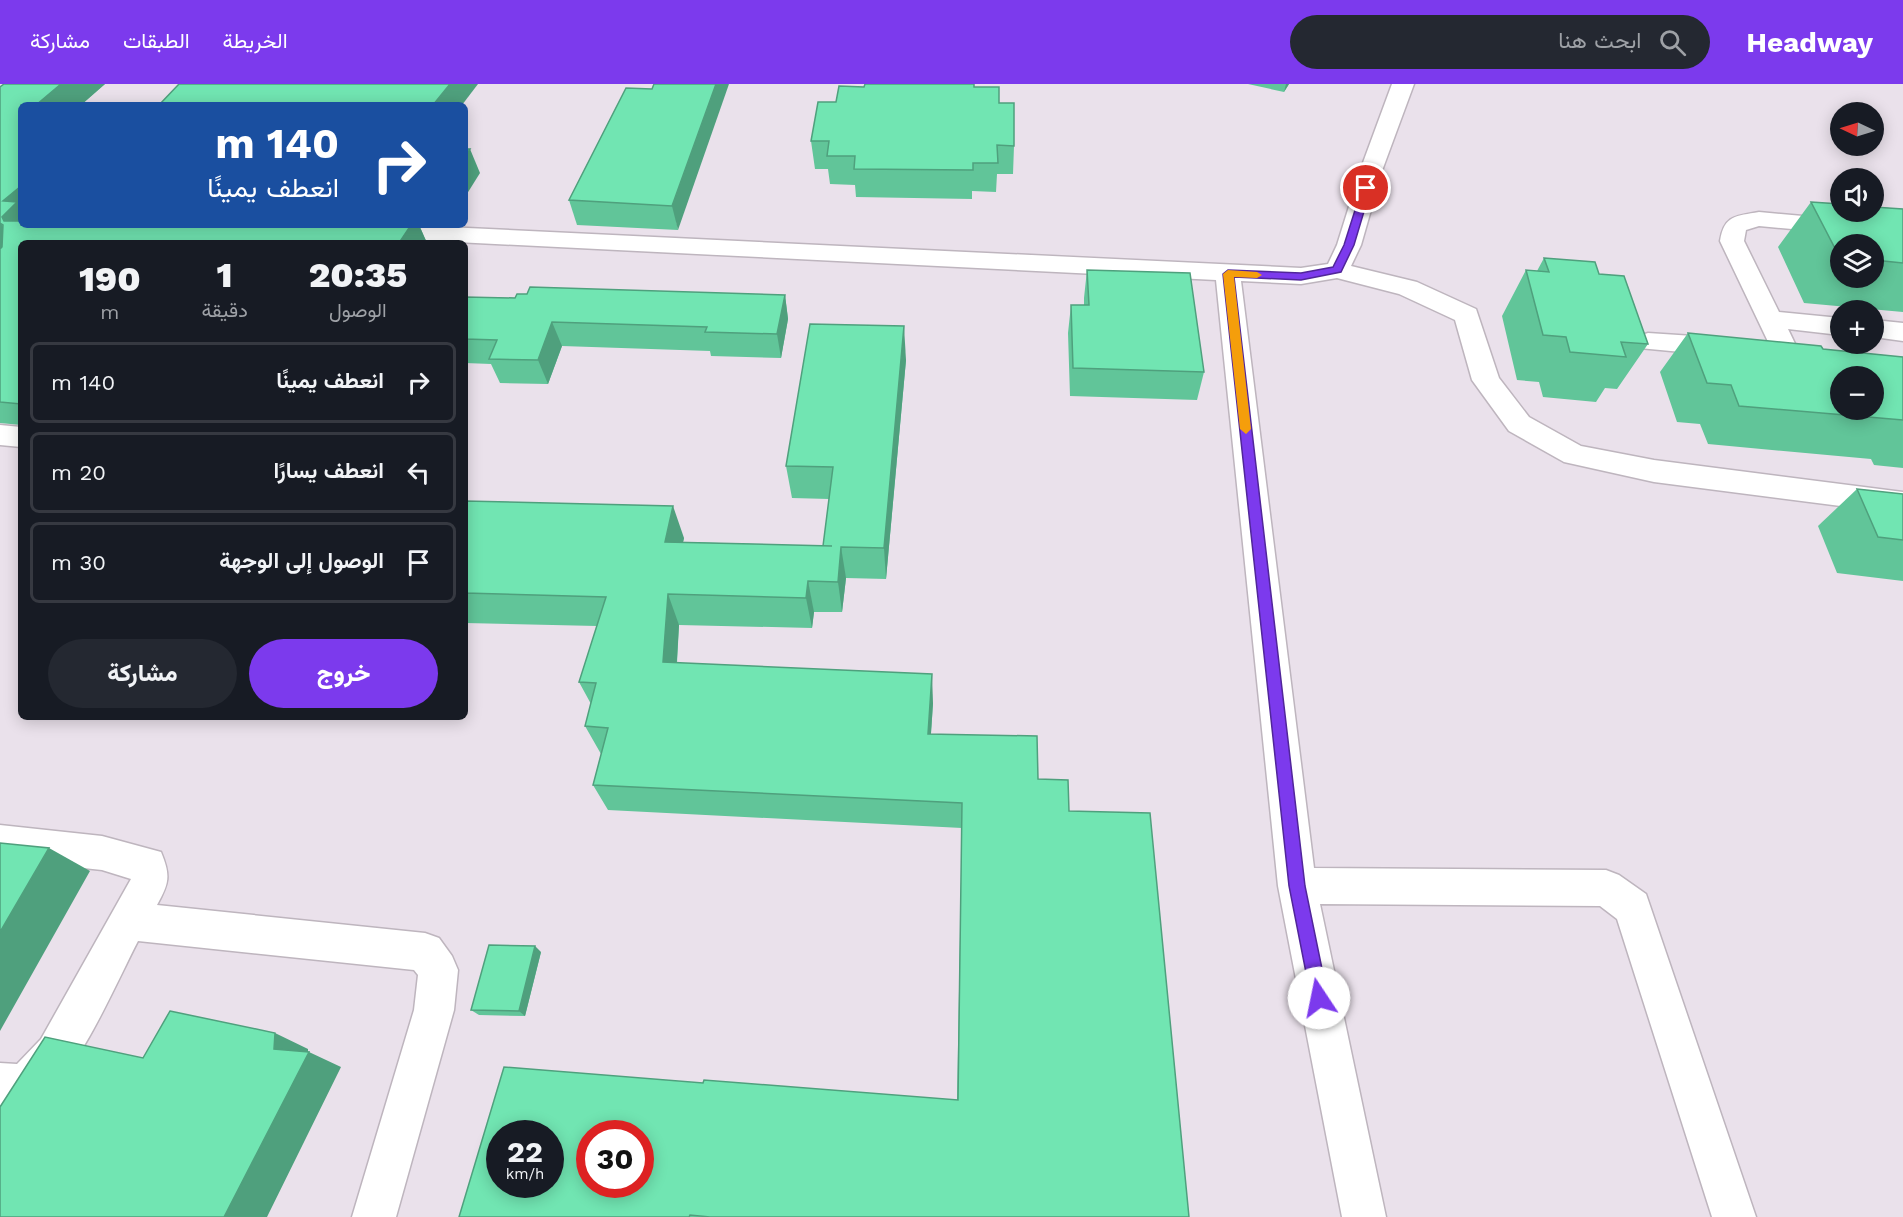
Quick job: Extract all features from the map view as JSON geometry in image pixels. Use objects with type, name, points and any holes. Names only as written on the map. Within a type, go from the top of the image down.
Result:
[{"type":"street","points":[[1337,270],[1349,245],[1372,168],[1404,84]]},
{"type":"street","points":[[1648,342],[1778,352],[1769,319],[1732,240],[1734,228],[1739,223],[1765,219],[1903,232]]},
{"type":"street","points":[[357,230],[1228,274],[1301,276],[1337,270],[1408,288],[1467,315],[1486,380],[1519,424],[1574,455],[1654,471],[1903,503]]},
{"type":"street","points":[[1228,274],[1297,886],[1364,1217]]},
{"type":"street","points":[[1769,319],[1830,325]]},
{"type":"street","points":[[1884,330],[1903,332]]},
{"type":"street","points":[[0,435],[18,437]]},
{"type":"street","points":[[0,842],[102,853],[148,865],[150,881],[56,1054],[25,1085],[0,1084]]},
{"type":"street","points":[[1297,886],[1606,888],[1632,907],[1734,1217]]},
{"type":"street","points":[[129,921],[425,952],[438,970],[434,1010],[374,1217]]},
{"type":"building","points":[[4,84],[61,84],[40,102],[18,102],[18,188],[3,201],[17,202],[2,217],[4,221],[18,221],[18,228],[409,228],[401,240],[18,240],[18,404],[0,402],[0,249],[3,225],[0,223],[0,87]]},
{"type":"building","points":[[179,84],[450,84],[435,102],[162,102]]},
{"type":"building","points":[[654,84],[716,84],[672,206],[569,200],[626,88],[652,89]]},
{"type":"building","points":[[865,84],[974,84],[974,87],[999,87],[999,103],[1014,103],[1014,146],[997,145],[998,163],[973,163],[973,170],[854,169],[855,156],[827,156],[829,141],[811,141],[818,102],[836,102],[839,86],[864,87]]},
{"type":"building","points":[[1811,202],[1830,203],[1830,222],[1884,222],[1884,208],[1903,209],[1903,263],[1884,261],[1884,234],[1830,234],[1830,239]]},
{"type":"building","points":[[1544,258],[1595,262],[1599,274],[1624,276],[1648,344],[1621,342],[1626,357],[1570,352],[1566,337],[1543,335],[1526,270],[1549,272]]},
{"type":"building","points":[[1087,270],[1190,273],[1204,372],[1073,368],[1071,305],[1089,305]]},
{"type":"building","points":[[530,287],[785,295],[777,334],[705,332],[707,327],[552,322],[538,360],[489,359],[497,340],[468,339],[468,297],[515,298],[517,294],[527,294]]},
{"type":"building","points":[[810,324],[904,326],[884,548],[841,547],[838,582],[808,581],[806,598],[668,594],[663,662],[932,674],[928,734],[1037,736],[1038,779],[1068,780],[1069,811],[1150,813],[1189,1217],[710,1217],[690,1215],[689,1217],[459,1217],[486,1127],[486,1198],[564,1198],[564,1120],[488,1120],[504,1067],[958,1100],[962,803],[593,785],[608,728],[585,726],[596,683],[579,682],[606,597],[468,593],[468,501],[673,506],[665,542],[823,546],[833,467],[786,466]]},
{"type":"building","points":[[1688,333],[1821,346],[1823,349],[1830,350],[1830,354],[1903,357],[1903,420],[1884,418],[1884,366],[1830,366],[1830,414],[1739,406],[1731,385],[1707,383]]},
{"type":"building","points":[[1857,489],[1903,494],[1903,540],[1878,537]]},
{"type":"building","points":[[0,843],[49,848],[0,932]]},
{"type":"building","points":[[489,945],[535,946],[519,1011],[471,1010]]},
{"type":"building","points":[[170,1011],[275,1033],[274,1049],[309,1052],[224,1217],[0,1217],[0,1107],[45,1037],[143,1058]]},
{"type":"slow traffic","points":[[1246,429],[1228,274],[1257,275]]},
{"type":"route","points":[[1319,998],[1297,886],[1228,274],[1301,276],[1337,270],[1349,245],[1366,188]]}]
